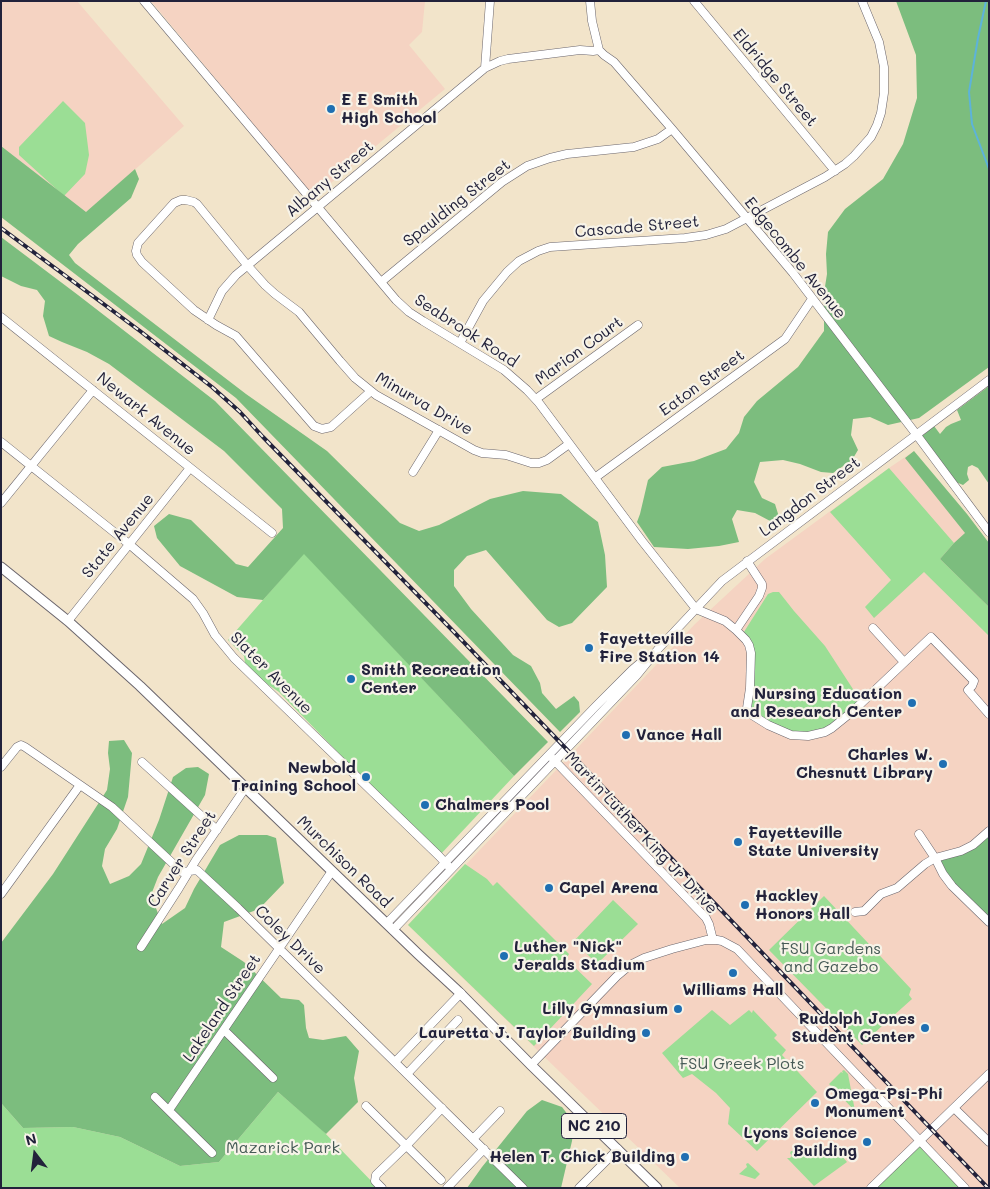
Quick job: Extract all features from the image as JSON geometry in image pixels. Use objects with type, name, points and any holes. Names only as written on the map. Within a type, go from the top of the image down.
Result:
[{"type":"main road","name":"Murchison Road","points":[[1,568],[68,621],[140,686],[461,994],[657,1188]]},
{"type":"street","name":"Seabrook Road","points":[[144,1],[396,300],[409,312],[504,370],[527,390],[536,399],[642,541],[696,609],[717,618],[736,630]]},
{"type":"street","points":[[485,68],[490,1]]},
{"type":"street","points":[[590,1],[592,21],[599,50]]},
{"type":"street","name":"Eldridge Street","points":[[694,1],[835,171]]},
{"type":"street","name":"Cascade Street","points":[[460,343],[483,302],[507,272],[519,261],[538,251],[550,248],[698,237],[718,232],[835,171],[854,156],[871,136],[876,125],[883,105],[885,80],[882,55],[862,1]]},
{"type":"street","name":"Albany Street","points":[[208,320],[227,284],[247,265],[485,68],[508,59],[580,50],[599,50]]},
{"type":"street","name":"Edgecombe Avenue","points":[[599,50],[614,62],[793,273],[989,532]]},
{"type":"street","name":"Spaulding Street","points":[[381,282],[502,182],[527,166],[567,154],[640,145],[658,139],[672,129]]},
{"type":"street","name":"Minurva Drive","points":[[208,320],[194,310],[142,262],[136,251],[140,240],[174,203],[182,200],[190,200],[197,204],[247,265],[275,294],[299,312],[355,378],[376,396],[482,453],[506,456],[535,464],[547,460],[569,444]]},
{"type":"street","name":"Eaton Street","points":[[596,477],[785,339],[812,299]]},
{"type":"street","name":"Newark Avenue","points":[[1,317],[272,533]]},
{"type":"street","points":[[208,320],[230,332],[243,342],[314,426],[318,428],[331,427],[371,391]]},
{"type":"street","name":"Marion Court","points":[[536,399],[638,325]]},
{"type":"street","name":"Langdon Street","points":[[390,926],[451,869],[632,670],[658,648],[722,581],[989,380]]},
{"type":"street","points":[[1,503],[93,390]]},
{"type":"street","points":[[414,472],[439,430]]},
{"type":"street","name":"Slater Avenue","points":[[1,442],[129,544],[193,599],[215,635],[234,658],[451,869]]},
{"type":"street","name":"State Avenue","points":[[68,621],[190,468]]},
{"type":"street","points":[[748,561],[762,584],[762,588],[759,596],[736,630],[746,640],[751,653],[748,708],[752,715],[768,725],[792,735],[808,736],[825,732],[853,711],[931,637],[974,681],[968,690],[989,714]]},
{"type":"street","points":[[873,628],[904,662]]},
{"type":"street","name":"Coley Drive","points":[[1,767],[17,747],[21,745],[112,808],[182,872],[197,870],[523,1188]]},
{"type":"street","name":"Langdon Street","points":[[390,926],[445,862],[552,758]]},
{"type":"street","name":"Martin Luther King Jr Drive","points":[[552,758],[706,918],[713,940],[728,943],[737,949],[965,1188]]},
{"type":"street","points":[[142,762],[217,830]]},
{"type":"street","points":[[1,894],[80,785]]},
{"type":"street","name":"Carver Street","points":[[141,947],[246,787]]},
{"type":"street","points":[[855,912],[864,911],[881,894],[898,888],[924,864],[935,858],[973,846],[989,831]]},
{"type":"street","points":[[919,834],[952,886],[989,922]]},
{"type":"street","name":"Lakeland Street","points":[[169,1110],[332,871]]},
{"type":"street","points":[[531,1065],[630,965],[650,955],[706,940],[713,940]]},
{"type":"street","points":[[395,1062],[461,994]]},
{"type":"street","points":[[407,1074],[458,1020]]},
{"type":"street","points":[[224,1030],[273,1078]]},
{"type":"street","points":[[871,1188],[989,1074]]},
{"type":"street","points":[[155,1096],[212,1153]]},
{"type":"street","points":[[366,1106],[441,1180]]},
{"type":"street","points":[[382,1188],[376,1181],[376,1175],[442,1108]]},
{"type":"street","points":[[954,1108],[989,1142]]},
{"type":"street","points":[[473,1139],[500,1111]]},
{"type":"street","points":[[447,1188],[484,1149]]},
{"type":"street","points":[[579,1188],[618,1149]]},
{"type":"shaded area","points":[[1,1],[77,1],[184,126],[86,213],[1,146]]},
{"type":"shaded area","name":"E E Smith High School","points":[[151,1],[425,1],[422,32],[409,45],[445,89],[314,197]]},
{"type":"shaded area","name":"Fayetteville State University","points":[[914,451],[989,550],[989,1188],[680,1188],[408,925],[695,624],[765,559]]},
{"type":"green space","points":[[896,1],[989,1],[989,367],[919,418],[888,425],[870,417],[853,419],[851,435],[858,450],[852,460],[833,473],[821,472],[783,460],[760,462],[754,482],[762,498],[775,504],[779,517],[772,522],[755,513],[737,510],[732,519],[739,542],[688,549],[654,547],[637,522],[648,480],[662,467],[694,461],[726,449],[739,433],[744,417],[757,401],[798,367],[824,331],[824,293],[827,274],[828,232],[845,209],[883,179],[903,144],[917,98],[916,55]]},
{"type":"green space","points":[[63,101],[85,123],[89,155],[85,174],[64,196],[19,155],[19,147]]},
{"type":"green space","points":[[1,146],[86,212],[135,169],[139,179],[131,198],[78,244],[69,255],[75,263],[246,394],[327,451],[400,523],[419,531],[439,525],[490,499],[523,491],[561,494],[598,522],[605,555],[607,587],[572,623],[559,627],[547,620],[486,550],[467,556],[454,570],[454,586],[471,609],[513,655],[531,666],[540,683],[542,693],[556,709],[574,696],[579,702],[580,712],[560,732],[236,398],[1,217]]},
{"type":"green space","points":[[1,237],[215,401],[548,742],[514,776],[304,554],[263,600],[237,597],[180,566],[157,538],[154,526],[169,514],[191,520],[236,564],[248,567],[283,528],[282,509],[224,451],[109,364],[87,352],[49,336],[43,316],[45,301],[37,290],[21,286],[1,276]]},
{"type":"green space","points":[[989,386],[989,484],[978,468],[972,465],[968,467],[967,474],[969,480],[963,485],[956,482],[922,436],[934,426],[940,434],[946,427],[961,420],[957,410]]},
{"type":"green space","points":[[914,451],[989,543],[989,607],[940,559],[965,533],[905,458]]},
{"type":"green space","points":[[889,468],[954,543],[940,559],[989,607],[989,636],[924,572],[874,618],[865,607],[891,580],[830,512]]},
{"type":"green space","points":[[304,553],[514,776],[439,856],[279,692],[246,670],[244,656],[228,640]]},
{"type":"green space","points":[[779,592],[825,646],[862,703],[817,734],[783,732],[747,708],[751,653],[742,635],[768,594]]},
{"type":"green space","points":[[124,740],[132,753],[128,797],[117,829],[105,849],[102,866],[110,884],[129,876],[141,864],[159,820],[173,777],[186,768],[198,767],[209,774],[205,795],[158,877],[151,895],[162,924],[185,908],[220,845],[239,835],[267,835],[276,838],[284,883],[259,909],[224,922],[221,947],[244,962],[281,998],[299,1000],[304,1005],[309,1038],[323,1040],[346,1036],[359,1051],[354,1078],[358,1102],[326,1134],[278,1092],[219,1162],[180,1166],[120,1137],[73,1127],[23,1128],[1,1103],[1,943],[53,874],[107,790],[110,769],[109,741]]},
{"type":"green space","points":[[989,830],[989,922],[961,896],[935,858],[961,851]]},
{"type":"green space","name":"Luther \"Nick\" Jeralds Stadium","points":[[465,864],[487,879],[493,886],[497,882],[569,954],[566,959],[592,984],[534,1046],[408,925]]},
{"type":"green space","name":"FSU Gardens and Gazebo","points":[[824,896],[911,989],[909,995],[912,999],[862,1045],[769,950]]},
{"type":"green space","points":[[613,900],[638,924],[597,964],[574,941]]},
{"type":"green space","name":"FSU Greek Plots","points":[[712,1010],[730,1025],[749,1010],[752,1013],[753,1010],[777,1035],[774,1038],[786,1050],[782,1055],[817,1092],[757,1151],[728,1124],[730,1108],[716,1093],[692,1074],[683,1078],[662,1053]]},
{"type":"green space","points":[[844,1070],[848,1074],[855,1111],[829,1084],[841,1072],[843,1073],[842,1071]]},
{"type":"green space","name":"Mazarick Park","points":[[278,1092],[322,1130],[378,1188],[1,1188],[1,1103],[23,1128],[73,1127],[120,1137],[180,1166],[219,1162]]},
{"type":"green space","points":[[542,1100],[562,1107],[574,1123],[572,1141],[561,1188],[467,1188],[527,1111]]},
{"type":"green space","points":[[920,1144],[963,1188],[876,1188]]},
{"type":"green space","points":[[791,1151],[841,1155],[847,1162],[814,1186],[787,1158],[792,1156]]},
{"type":"green space","points":[[748,1163],[760,1174],[755,1179],[739,1174],[747,1167],[746,1164]]},
{"type":"waterway","points":[[986,1],[969,92],[972,124],[989,169]]},
{"type":"railway","points":[[1,228],[140,331],[212,387],[240,412],[988,1188]]},
{"type":"place","name":"E E Smith High School","points":[[331,109]]},
{"type":"place","name":"Fayetteville Fire Station 14","points":[[589,648]]},
{"type":"place","name":"Smith Recreation Center","points":[[351,679]]},
{"type":"place","name":"Nursing Education and Research Center","points":[[912,703]]},
{"type":"place","name":"Vance Hall","points":[[626,735]]},
{"type":"place","name":"Charles W. Chesnutt Library","points":[[943,764]]},
{"type":"place","name":"Newbold Training School","points":[[366,777]]},
{"type":"place","name":"Chalmers Pool","points":[[425,805]]},
{"type":"place","name":"Fayetteville State University","points":[[738,842]]},
{"type":"place","name":"Capel Arena","points":[[549,888]]},
{"type":"place","name":"Hackley Honors Hall","points":[[745,905]]},
{"type":"place","name":"Luther \"Nick\" Jeralds Stadium","points":[[504,956]]},
{"type":"place","name":"Williams Hall","points":[[733,973]]},
{"type":"place","name":"Lilly Gymnasium","points":[[678,1009]]},
{"type":"place","name":"Rudolph Jones Student Center","points":[[925,1028]]},
{"type":"place","name":"Lauretta J. Taylor Building","points":[[646,1033]]},
{"type":"place","name":"Omega-Psi-Phi Monument","points":[[815,1103]]},
{"type":"place","name":"Lyons Science Building","points":[[867,1142]]},
{"type":"place","name":"Helen T. Chick Building","points":[[685,1157]]}]
